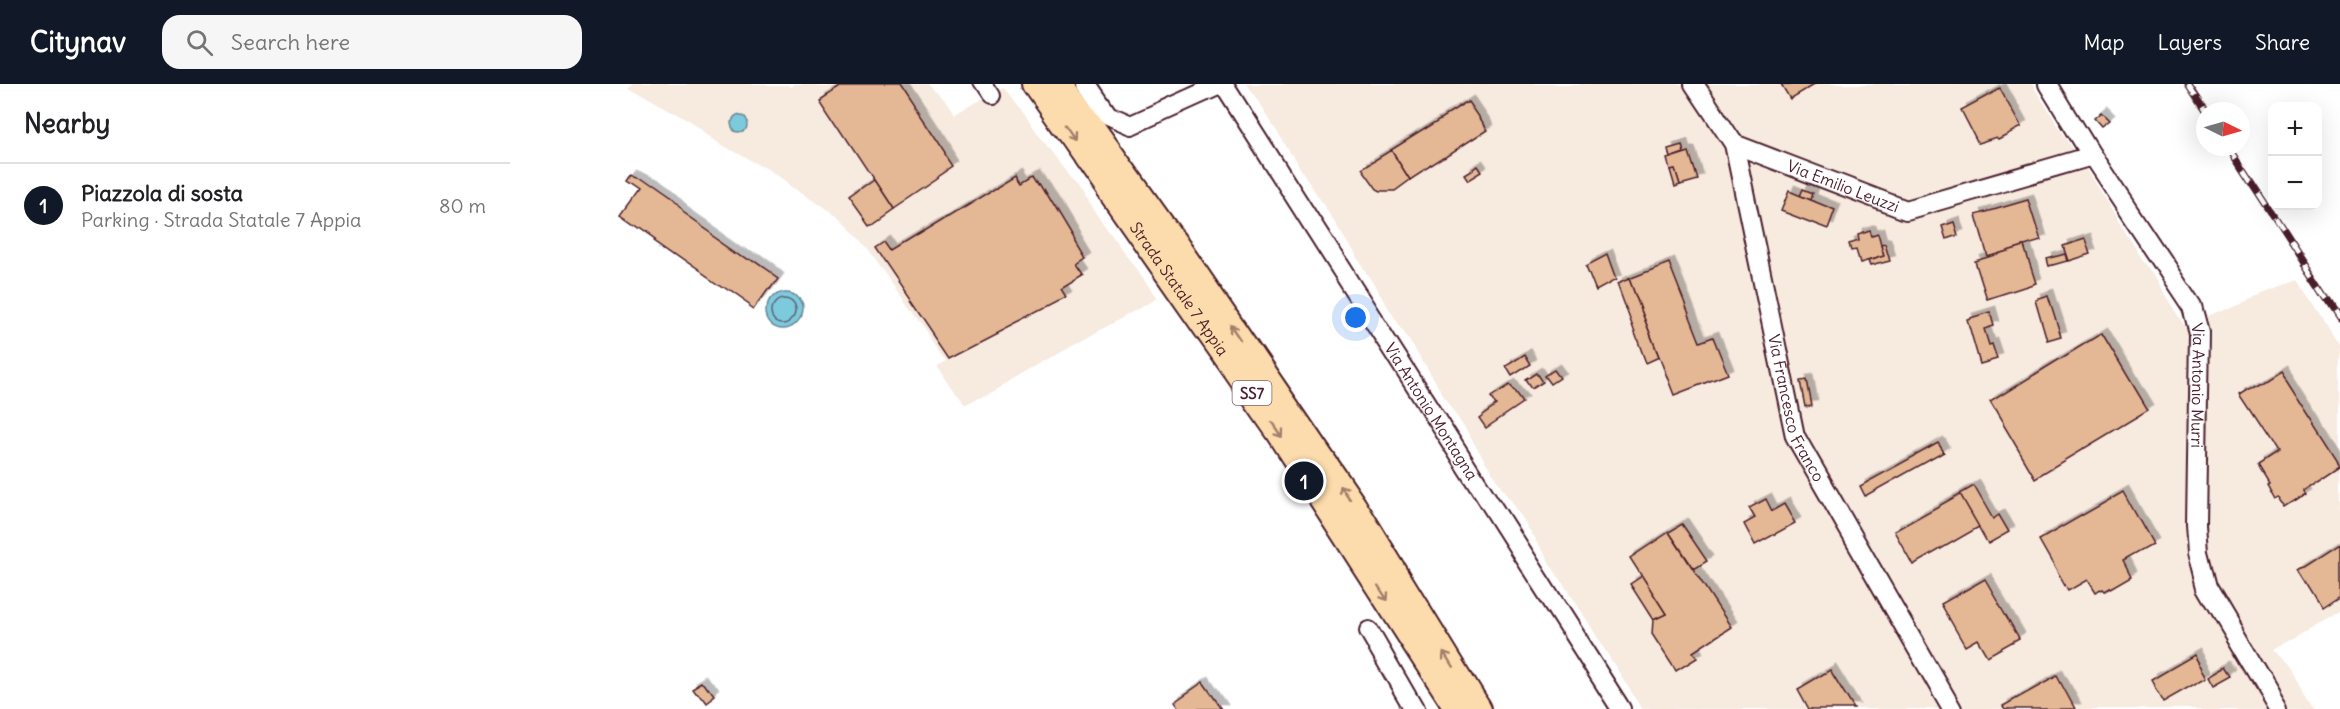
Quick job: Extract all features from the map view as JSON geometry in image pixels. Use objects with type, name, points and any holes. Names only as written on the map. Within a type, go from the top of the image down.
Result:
[{"type":"highway","name":"Strada Statale 7 Appia","points":[[1036,84],[1279,431],[1458,709]]},
{"type":"highway","name":"Strada Statale 7 Appia","points":[[1060,84],[1173,242],[1353,506],[1478,709]]},
{"type":"street","points":[[1088,84],[1108,115],[1131,125],[1223,84]]},
{"type":"street","name":"Via Antonio Montagna","points":[[1223,84],[1621,709]]},
{"type":"street","name":"Via Francesco Franco","points":[[1694,84],[1734,144],[1795,436],[1952,709]]},
{"type":"street","name":"Via Antonio Murri","points":[[2048,84],[2092,156],[2192,307],[2199,333],[2196,524],[2198,552],[2207,587],[2279,709]]},
{"type":"street","name":"Via Emilio Leuzzi","points":[[1734,144],[1906,210],[2092,156]]},
{"type":"street","points":[[1369,631],[1414,709]]},
{"type":"shaded area","points":[[633,84],[791,84],[793,86],[796,84],[929,84],[952,118],[1005,88],[1157,298],[965,407],[937,365],[947,360],[867,247],[785,180],[627,89]]},
{"type":"shaded area","points":[[1247,84],[2032,84],[2184,325],[2298,280],[2340,345],[2340,611],[2274,650],[2317,709],[1642,709]]},
{"type":"water","points":[[738,113],[744,116],[747,122],[744,128],[738,131],[732,128],[729,122],[732,116]]},
{"type":"water","points":[[786,291],[799,296],[804,309],[799,322],[786,327],[773,322],[768,309],[773,296]]},
{"type":"building","points":[[838,84],[899,84],[954,167],[892,209],[818,97]]},
{"type":"building","points":[[1781,84],[1815,84],[1790,99]]},
{"type":"building","points":[[2000,89],[2021,127],[1998,139],[1996,137],[1978,143],[1961,110]]},
{"type":"building","points":[[1468,102],[1487,130],[1410,180],[1391,150]]},
{"type":"building","points":[[2101,112],[2109,120],[2101,126],[2094,118]]},
{"type":"building","points":[[1682,145],[1684,153],[1670,158],[1668,149]]},
{"type":"building","points":[[1391,150],[1410,180],[1395,191],[1381,191],[1377,189],[1362,168]]},
{"type":"building","points":[[1689,152],[1698,180],[1680,185],[1675,169],[1670,170],[1667,159]]},
{"type":"building","points":[[1477,166],[1481,172],[1468,180],[1464,174]]},
{"type":"building","points":[[1675,169],[1680,185],[1675,187],[1670,170]]},
{"type":"building","points":[[1019,173],[1024,181],[1035,174],[1086,259],[1077,265],[1084,275],[1061,289],[1066,297],[950,357],[876,247],[885,241],[892,251]]},
{"type":"building","points":[[629,175],[776,278],[754,309],[620,215],[638,190],[625,181]]},
{"type":"building","points":[[873,180],[892,209],[868,226],[848,198]]},
{"type":"building","points":[[1803,189],[1813,193],[1811,200],[1800,196]]},
{"type":"building","points":[[1789,191],[1835,210],[1828,229],[1781,211]]},
{"type":"building","points":[[2028,200],[2041,241],[1988,257],[1976,215]]},
{"type":"building","points":[[1954,222],[1958,235],[1946,239],[1942,226]]},
{"type":"building","points":[[1870,231],[1872,236],[1878,234],[1884,256],[1860,263],[1856,250],[1851,251],[1849,244],[1859,241],[1858,235]]},
{"type":"building","points":[[2085,239],[2090,254],[2068,261],[2063,246]]},
{"type":"building","points":[[1885,244],[1890,261],[1870,266],[1868,261],[1884,256],[1881,245]]},
{"type":"building","points":[[2024,246],[2036,283],[1987,299],[1975,261]]},
{"type":"building","points":[[2065,254],[2067,261],[2049,266],[2047,259]]},
{"type":"building","points":[[1607,255],[1616,280],[1596,291],[1586,266]]},
{"type":"building","points":[[1669,263],[1700,342],[1713,337],[1728,374],[1674,395],[1629,279]]},
{"type":"building","points":[[1629,279],[1659,357],[1646,363],[1617,284]]},
{"type":"building","points":[[2048,295],[2061,336],[2047,340],[2035,299]]},
{"type":"building","points":[[1990,312],[1994,326],[1984,329],[1997,359],[1980,364],[1967,319]]},
{"type":"building","points":[[2102,333],[2148,410],[2035,478],[1990,402]]},
{"type":"building","points":[[1525,354],[1531,364],[1512,376],[1506,366]]},
{"type":"building","points":[[1554,370],[1560,378],[1551,384],[1545,376]]},
{"type":"building","points":[[2279,370],[2340,465],[2302,490],[2305,494],[2285,507],[2277,495],[2274,497],[2257,464],[2277,451],[2240,395]]},
{"type":"building","points":[[1537,373],[1543,382],[1532,389],[1526,380]]},
{"type":"building","points":[[1807,380],[1812,406],[1806,407],[1801,381]]},
{"type":"building","points":[[1510,385],[1523,403],[1486,428],[1479,418],[1497,405],[1492,397]]},
{"type":"building","points":[[1938,443],[1944,452],[1865,496],[1860,486]]},
{"type":"building","points":[[1974,486],[1993,519],[1999,515],[2009,532],[1988,544],[1960,494]]},
{"type":"building","points":[[2123,492],[2152,544],[2123,560],[2131,576],[2105,591],[2103,589],[2095,593],[2087,580],[2068,591],[2039,540]]},
{"type":"building","points":[[1960,494],[1979,527],[1913,565],[1894,531]]},
{"type":"building","points":[[1766,499],[1772,511],[1784,504],[1795,523],[1755,545],[1744,524],[1755,518],[1749,508]]},
{"type":"building","points":[[1682,524],[1707,561],[1694,569],[1669,532]]},
{"type":"building","points":[[1669,532],[1731,627],[1693,652],[1697,658],[1676,671],[1652,634],[1653,620],[1666,614],[1630,558]]},
{"type":"building","points":[[2340,544],[2340,598],[2322,610],[2298,571]]},
{"type":"building","points":[[1642,576],[1666,614],[1653,620],[1630,584]]},
{"type":"building","points":[[1985,579],[2019,638],[1987,656],[1977,639],[1965,646],[1941,604]]},
{"type":"building","points":[[2194,655],[2207,677],[2163,702],[2151,680]]},
{"type":"building","points":[[2227,666],[2233,675],[2215,685],[2210,676]]},
{"type":"building","points":[[1830,670],[1854,709],[1809,709],[1798,689]]},
{"type":"building","points":[[2057,676],[2075,709],[2005,709],[2003,706]]},
{"type":"building","points":[[1203,682],[1222,709],[1179,709],[1174,702]]},
{"type":"building","points":[[702,684],[712,698],[703,705],[692,690]]},
{"type":"railway","points":[[2188,84],[2200,102]]},
{"type":"railway","points":[[2235,156],[2340,319]]},
{"type":"place","name":"Piazzola di sosta","points":[[1304,481]]}]
